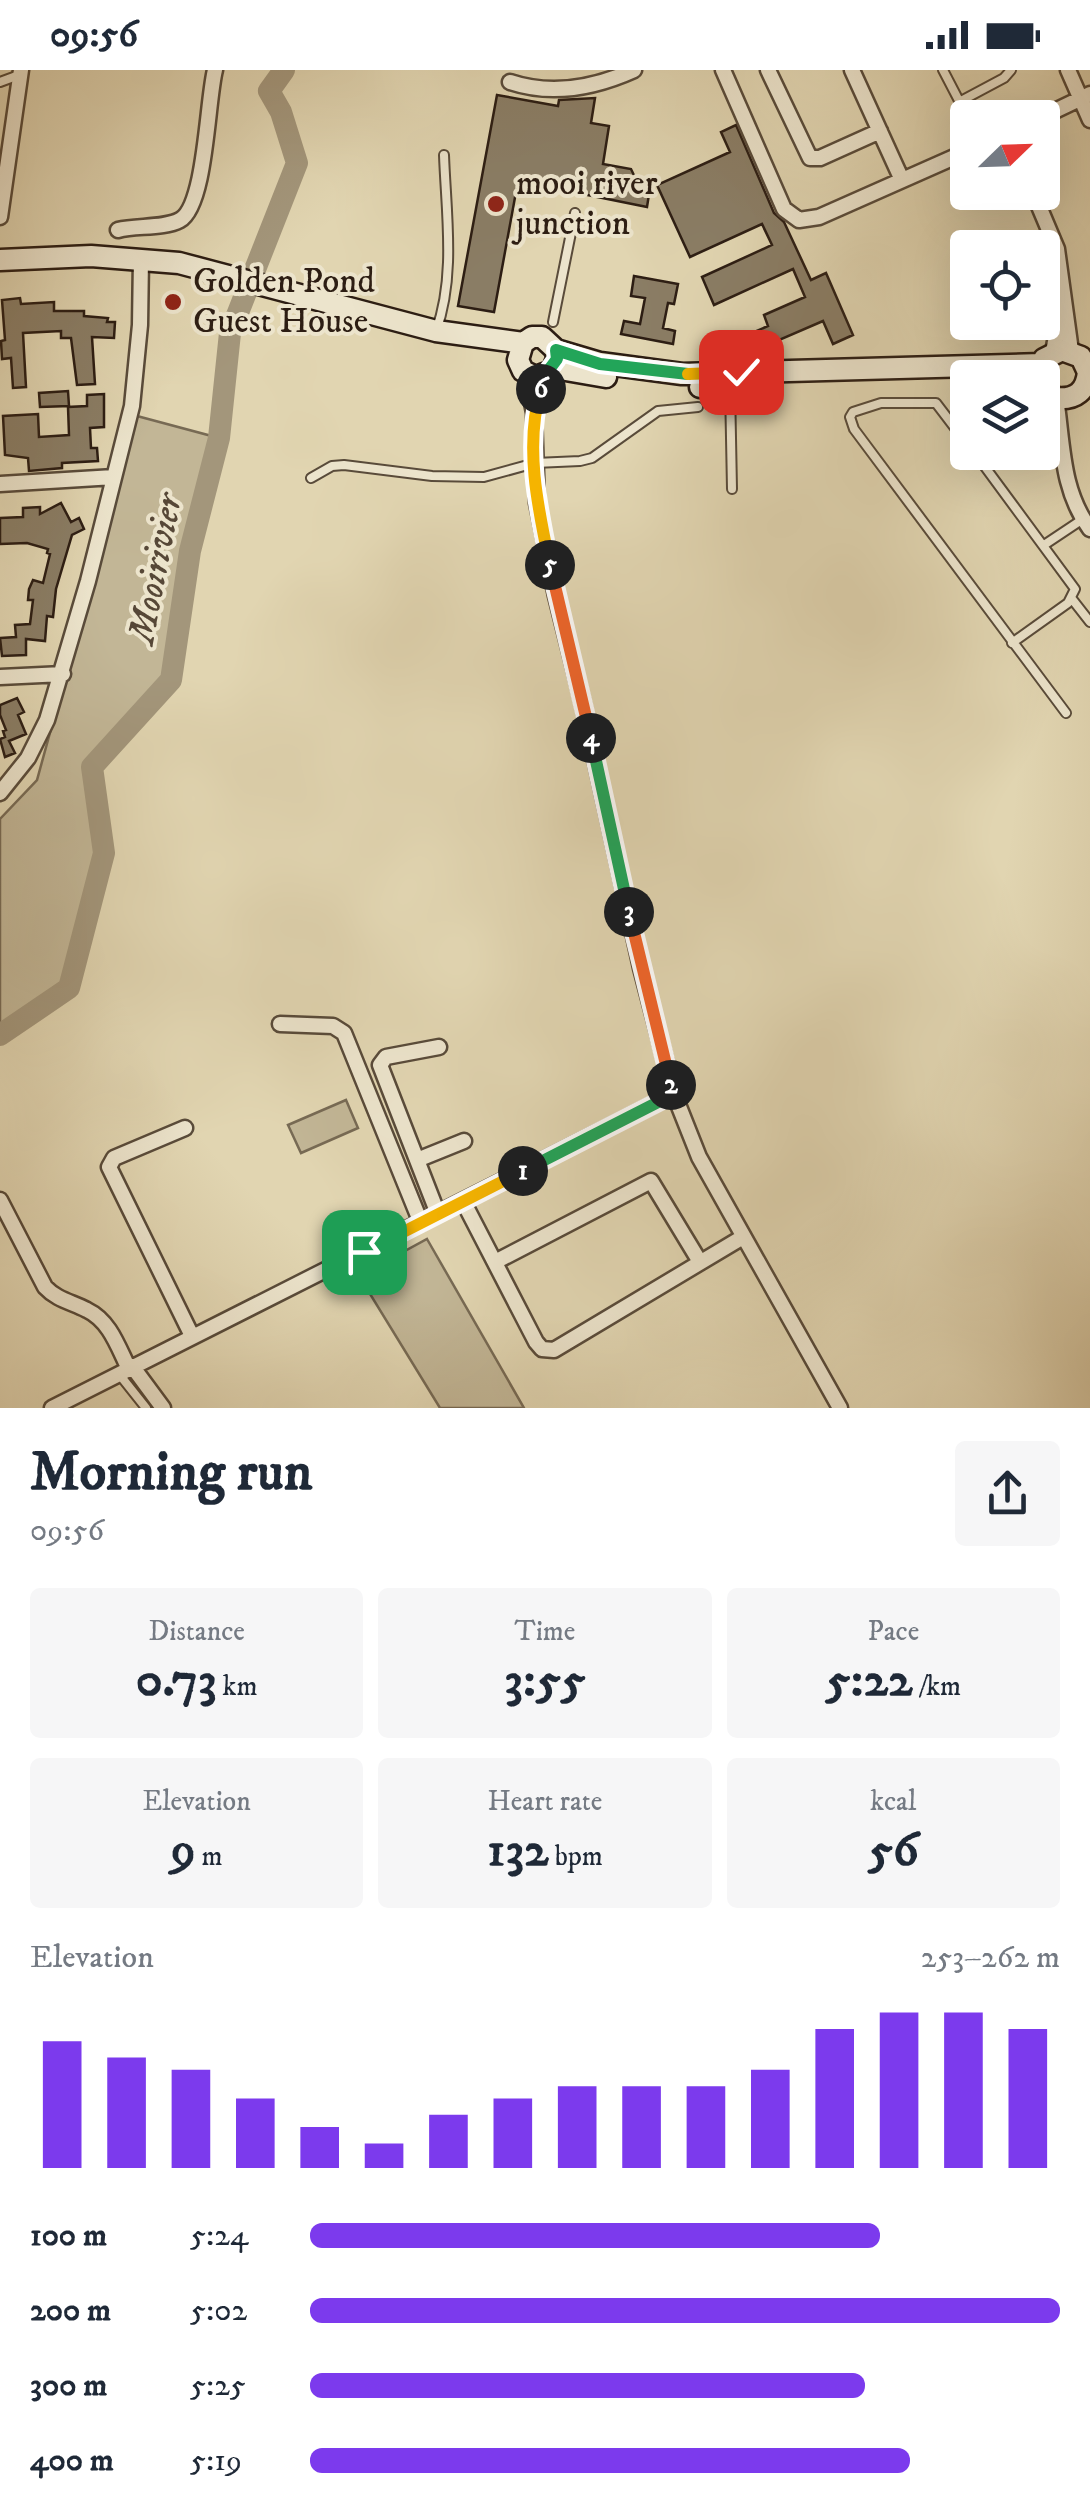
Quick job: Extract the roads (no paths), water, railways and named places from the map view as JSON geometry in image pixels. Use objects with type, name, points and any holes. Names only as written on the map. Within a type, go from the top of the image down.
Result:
[{"type":"main road","points":[[0,260],[91,256],[179,263],[436,330],[600,364],[682,374],[1063,361],[1088,372],[1070,389]]},
{"type":"main road","points":[[540,352],[650,384],[730,387],[950,381]]},
{"type":"street","points":[[118,230],[172,223],[190,211],[197,189],[215,70]]},
{"type":"street","points":[[580,70],[596,85]]},
{"type":"street","points":[[592,70],[596,85]]},
{"type":"street","points":[[510,82],[534,90],[596,85],[634,70]]},
{"type":"street","points":[[723,70],[789,215],[799,220],[819,217],[950,159]]},
{"type":"street","points":[[768,70],[808,154],[814,159],[880,131]]},
{"type":"street","points":[[852,70],[902,180]]},
{"type":"street","points":[[1068,70],[1085,96],[1090,120]]},
{"type":"street","points":[[0,210],[21,72]]},
{"type":"street","points":[[1060,108],[1085,96]]},
{"type":"street","points":[[1041,210],[1057,249],[1064,294],[1063,361]]},
{"type":"street","points":[[0,793],[28,758],[63,674],[135,378],[141,258]]},
{"type":"street","points":[[540,352],[534,413],[537,503],[641,968],[674,1094],[699,1157],[840,1408]]},
{"type":"street","points":[[1070,389],[1063,444],[1066,481],[1086,524]]},
{"type":"street","points":[[0,484],[114,477]]},
{"type":"street","points":[[0,676],[63,674]]},
{"type":"street","points":[[280,1024],[333,1026],[344,1033],[421,1223]]},
{"type":"street","points":[[438,1214],[380,1066],[386,1057],[439,1047]]},
{"type":"street","points":[[52,1408],[674,1094]]},
{"type":"street","points":[[185,1128],[114,1158],[109,1167],[192,1336]]},
{"type":"street","points":[[417,1160],[464,1141]]},
{"type":"street","points":[[494,1262],[651,1181],[700,1262]]},
{"type":"street","points":[[0,1200],[44,1287],[56,1298],[100,1318],[109,1328],[127,1369],[163,1408]]},
{"type":"street","points":[[463,1202],[536,1342],[547,1350],[554,1350],[742,1237]]},
{"type":"lane","points":[[943,70],[958,100]]},
{"type":"lane","points":[[963,100],[1004,78],[1011,70]]},
{"type":"lane","points":[[0,82],[21,72]]},
{"type":"lane","points":[[436,330],[445,295],[448,250],[444,155]]},
{"type":"lane","points":[[540,352],[575,213]]},
{"type":"lane","points":[[730,387],[732,488]]},
{"type":"lane","points":[[950,422],[936,403],[881,403],[853,412],[850,417],[854,429],[1066,713]]},
{"type":"lane","points":[[311,478],[332,466],[344,465],[432,476],[484,477],[536,463],[580,461],[592,458],[658,411],[698,407]]},
{"type":"lane","points":[[988,470],[1074,585],[1076,593],[1012,644]]},
{"type":"lane","points":[[1044,545],[1086,524]]},
{"type":"lane","points":[[1072,598],[1090,622]]},
{"type":"lane","points":[[127,1369],[146,1408]]},
{"type":"waterway","name":"Mooirivier","points":[[0,1035],[69,988],[104,853],[92,767],[171,680],[190,551],[219,438],[230,333],[297,163],[281,112],[269,91],[284,70]]},
{"type":"place","name":"mooi river junction","points":[[496,204]]},
{"type":"place","name":"Golden Pond Guest House","points":[[173,302]]}]
